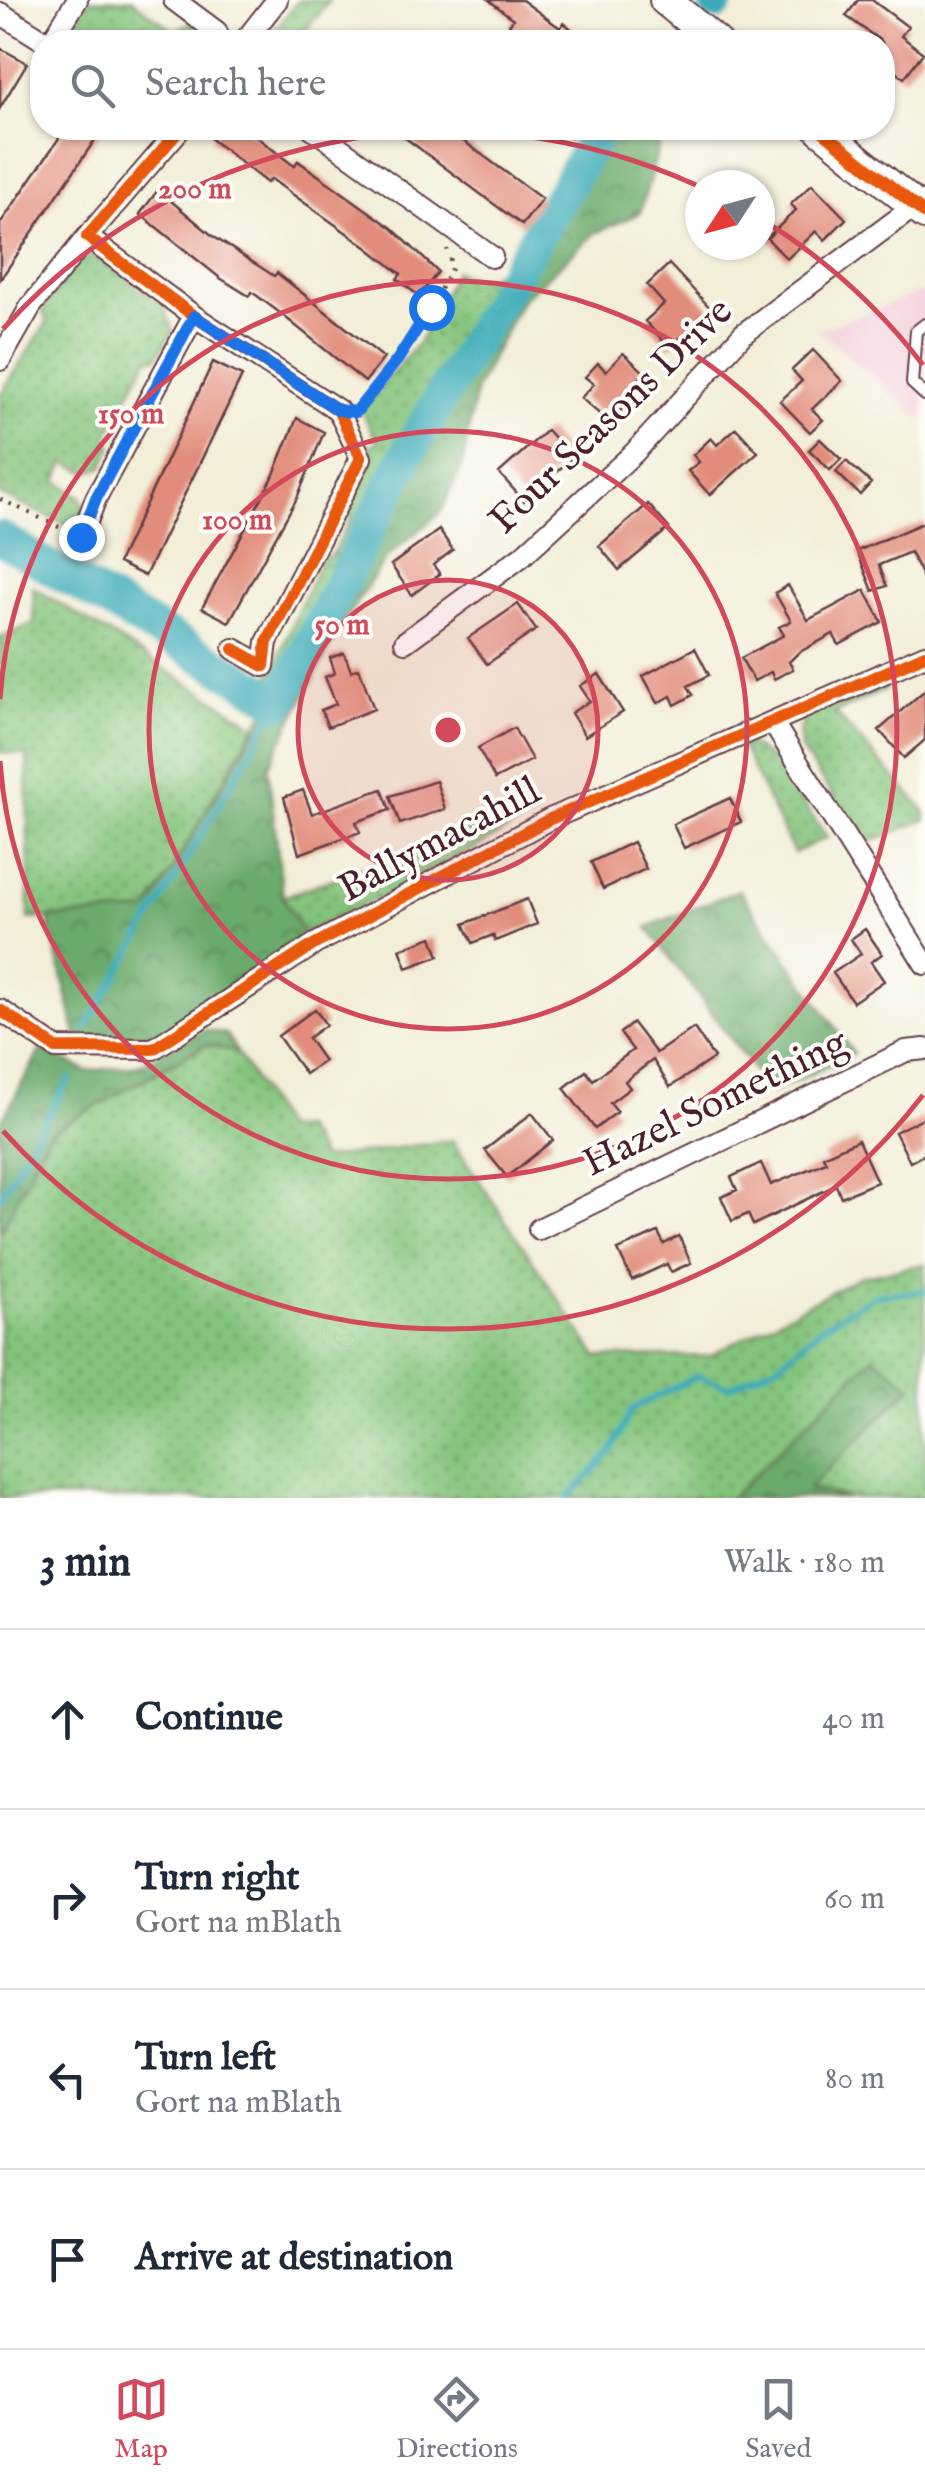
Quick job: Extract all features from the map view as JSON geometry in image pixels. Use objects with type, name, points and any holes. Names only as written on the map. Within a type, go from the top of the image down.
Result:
[{"type":"main road","points":[[676,9],[701,30]]},
{"type":"main road","points":[[834,140],[920,210]]},
{"type":"street","points":[[57,30],[78,0]]},
{"type":"street","points":[[174,0],[214,30]]},
{"type":"street","points":[[253,30],[277,0]]},
{"type":"street","points":[[0,12],[30,31]]},
{"type":"street","points":[[0,360],[32,306],[168,140]]},
{"type":"street","points":[[328,140],[492,257]]},
{"type":"street","name":"Four Seasons Drive","points":[[405,642],[522,556],[634,453],[743,334],[920,210]]},
{"type":"street","points":[[86,237],[194,316],[338,410],[361,458],[267,642],[264,666],[234,650]]},
{"type":"street","points":[[81,537],[87,493],[194,316]]},
{"type":"street","name":"Ballymacahill","points":[[0,1010],[56,1048],[152,1049],[315,944],[531,828],[925,656]]},
{"type":"street","points":[[773,723],[925,964]]},
{"type":"street","name":"Hazel Something","points":[[539,1228],[906,1051],[925,1048]]},
{"type":"lane","points":[[925,324],[916,331],[912,383],[925,394]]},
{"type":"path","points":[[338,410],[356,412],[398,359],[431,307],[452,267],[441,224]]},
{"type":"path","points":[[0,499],[81,537]]},
{"type":"shaded area","points":[[925,291],[925,422],[818,330]]},
{"type":"green space","points":[[89,0],[132,0],[173,30],[77,30],[75,23]]},
{"type":"green space","points":[[299,0],[330,0],[306,30],[274,30]]},
{"type":"green space","points":[[193,22],[196,30],[176,30]]},
{"type":"green space","points":[[581,140],[661,140],[640,213],[595,233],[522,299],[476,389],[463,463],[441,512],[386,558],[340,628],[268,767],[283,897],[303,933],[226,994],[169,1028],[139,1039],[108,1042],[77,1037],[48,918],[148,911],[277,691]]},
{"type":"green space","points":[[511,247],[522,249],[272,687],[215,653],[218,650],[270,676],[321,558],[331,556],[351,518],[345,509],[370,465],[370,445],[378,443],[361,410],[419,342],[455,271],[474,278],[489,276],[502,266]]},
{"type":"green space","points":[[88,256],[100,259],[164,307],[173,331],[156,358],[148,358],[107,436],[112,447],[103,467],[88,473],[65,462],[57,481],[82,498],[84,510],[72,527],[0,495],[0,395],[48,321],[42,311],[76,262]]},
{"type":"green space","points":[[33,587],[255,725],[148,912],[29,919],[27,755],[0,752],[0,638],[34,623]]},
{"type":"green space","points":[[885,683],[886,689],[835,713],[925,811],[925,820],[867,843],[801,750],[799,729],[807,717]]},
{"type":"green space","points":[[749,744],[773,761],[827,837],[794,853],[742,747]]},
{"type":"green space","points":[[531,806],[534,815],[433,872],[303,933],[283,897]]},
{"type":"green space","points":[[739,890],[854,1054],[771,1093],[647,927]]},
{"type":"green space","points":[[204,1030],[226,1034],[237,1052],[205,1045],[50,1132],[0,1233],[0,1123],[41,1049],[87,1071],[139,1065]]},
{"type":"green space","points":[[206,1045],[237,1052],[284,1129],[303,1128],[323,1159],[452,1140],[597,1357],[709,1356],[859,1277],[925,1264],[925,1498],[849,1498],[808,1488],[912,1387],[873,1357],[731,1498],[0,1498],[0,1233],[50,1132]]},
{"type":"green space","points":[[873,1357],[912,1386],[809,1488],[849,1498],[731,1498]]},
{"type":"building","points":[[489,0],[522,0],[560,28],[564,23],[573,30],[516,30],[509,25],[513,19]]},
{"type":"building","points":[[858,0],[872,0],[908,27],[901,36],[923,53],[904,78],[895,71],[895,30],[865,30],[846,16]]},
{"type":"building","points":[[0,48],[27,63],[0,108]]},
{"type":"building","points":[[58,140],[95,140],[0,280],[0,224]]},
{"type":"building","points":[[212,140],[260,140],[294,166],[298,161],[392,228],[438,272],[419,296],[397,279],[401,274],[368,248],[271,179],[267,183]]},
{"type":"building","points":[[408,140],[462,140],[542,199],[522,225]]},
{"type":"building","points":[[812,184],[846,219],[825,240],[816,231],[787,259],[775,246],[775,230],[796,210],[791,204]]},
{"type":"building","points":[[158,190],[214,237],[274,276],[277,273],[384,358],[365,382],[252,292],[249,296],[220,278],[140,214]]},
{"type":"building","points":[[669,264],[714,312],[669,347],[645,321],[664,304],[647,285]]},
{"type":"building","points":[[813,350],[842,381],[812,409],[823,420],[810,432],[780,401],[802,381],[792,370]]},
{"type":"building","points":[[623,353],[645,373],[627,393],[632,398],[617,414],[612,409],[604,418],[581,398],[594,384],[585,377],[598,363],[606,371]]},
{"type":"building","points":[[213,362],[242,376],[145,576],[118,563]]},
{"type":"building","points":[[297,418],[324,432],[297,498],[229,622],[202,608],[272,479]]},
{"type":"building","points":[[736,428],[758,452],[710,495],[688,471],[699,462],[693,455],[711,438],[717,445]]},
{"type":"building","points":[[547,430],[572,458],[524,501],[499,473]]},
{"type":"building","points":[[820,439],[841,459],[830,470],[809,450]]},
{"type":"building","points":[[846,461],[871,483],[860,495],[836,472]]},
{"type":"building","points":[[648,504],[669,528],[619,570],[599,546]]},
{"type":"building","points":[[925,522],[925,582],[910,552],[879,565],[887,586],[873,591],[857,551]]},
{"type":"building","points":[[439,530],[453,550],[433,565],[440,574],[412,595],[391,565]]},
{"type":"building","points":[[788,585],[808,620],[865,590],[882,622],[839,645],[833,634],[798,653],[789,662],[793,669],[774,679],[771,672],[754,681],[741,658],[784,635],[779,627],[791,621],[775,593]]},
{"type":"building","points":[[518,604],[536,630],[487,664],[468,638]]},
{"type":"building","points":[[695,648],[709,675],[688,686],[693,695],[675,705],[671,696],[658,703],[643,676]]},
{"type":"building","points":[[344,653],[351,671],[359,668],[374,709],[328,727],[321,710],[336,704],[325,677],[335,673],[330,658]]},
{"type":"building","points":[[599,674],[623,712],[585,736],[571,713],[590,701],[580,686]]},
{"type":"building","points":[[925,690],[925,740],[904,758],[879,730]]},
{"type":"building","points":[[514,728],[532,760],[495,779],[478,748]]},
{"type":"building","points":[[436,781],[445,809],[400,824],[390,796]]},
{"type":"building","points":[[382,789],[390,810],[356,822],[360,832],[299,854],[284,797],[303,790],[312,814]]},
{"type":"building","points":[[730,798],[741,822],[684,848],[673,824]]},
{"type":"building","points":[[633,842],[646,869],[603,889],[591,862]]},
{"type":"building","points":[[527,899],[537,924],[495,941],[493,935],[473,943],[464,924]]},
{"type":"building","points":[[865,929],[882,954],[871,962],[884,981],[853,1002],[833,973],[861,954],[851,939]]},
{"type":"building","points":[[432,937],[439,956],[407,968],[400,949]]},
{"type":"building","points":[[315,1009],[326,1025],[308,1038],[324,1061],[305,1074],[278,1036]]},
{"type":"building","points":[[633,1023],[656,1053],[694,1028],[714,1058],[670,1087],[653,1060],[625,1081],[630,1088],[610,1103],[617,1112],[595,1129],[564,1088],[586,1071],[593,1080],[633,1050],[620,1033]]},
{"type":"building","points":[[532,1113],[553,1140],[507,1177],[485,1150]]},
{"type":"building","points":[[925,1117],[925,1154],[910,1162],[895,1132]]},
{"type":"building","points":[[858,1140],[877,1182],[841,1197],[836,1185],[753,1225],[748,1214],[732,1221],[721,1197],[737,1190],[731,1177],[761,1163],[771,1185],[826,1162],[823,1156]]},
{"type":"building","points":[[658,1232],[664,1244],[679,1236],[691,1263],[671,1272],[667,1264],[632,1280],[618,1250]]},
{"type":"waterway","points":[[0,538],[280,702],[409,451],[594,140]]},
{"type":"waterway","points":[[86,1028],[280,702]]},
{"type":"waterway","points":[[0,1197],[70,1078]]},
{"type":"waterway","points":[[568,1498],[612,1451],[632,1409],[698,1376],[729,1387],[779,1364],[821,1327],[875,1295],[925,1291]]},
{"type":"cycle path","points":[[171,140],[87,237],[194,316],[338,410],[361,458],[267,642],[264,666],[234,649]]},
{"type":"cycle path","points":[[834,140],[925,214]]},
{"type":"cycle path","points":[[0,1010],[56,1048],[153,1049],[315,944],[548,820],[925,655]]},
{"type":"route","points":[[81,537],[96,498],[194,316],[338,410],[356,412],[398,359],[431,307]]}]
